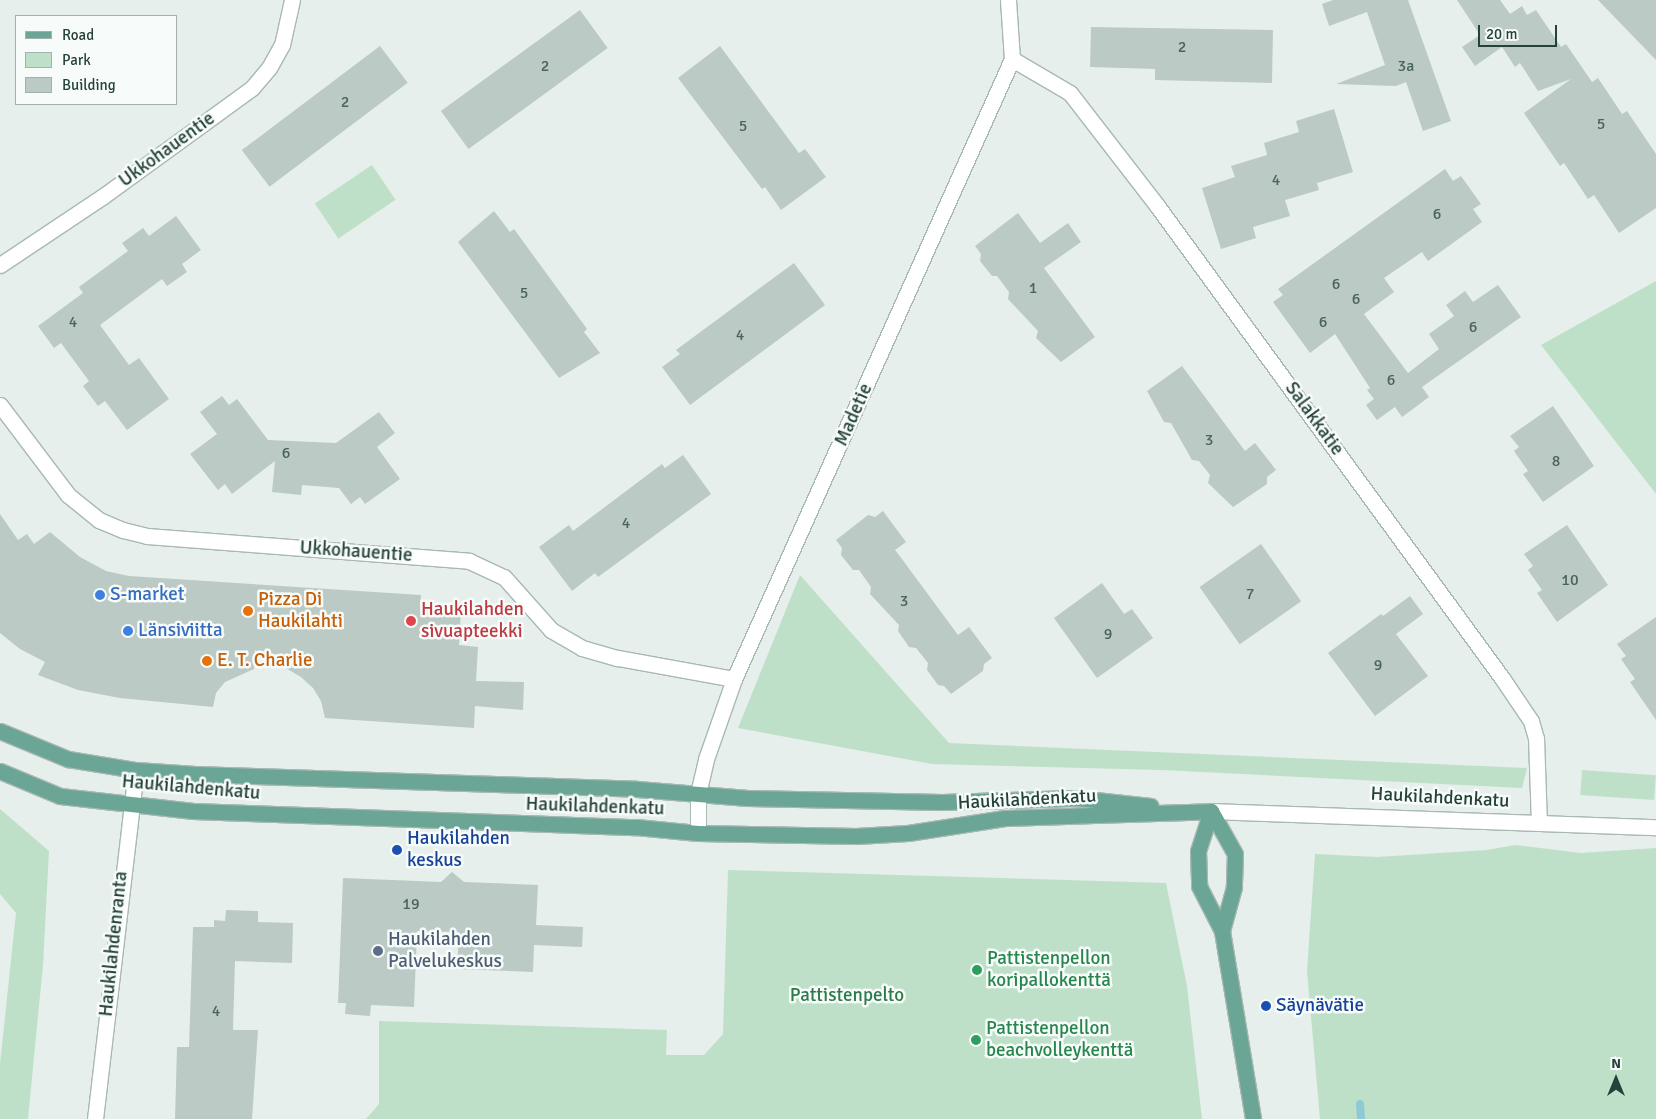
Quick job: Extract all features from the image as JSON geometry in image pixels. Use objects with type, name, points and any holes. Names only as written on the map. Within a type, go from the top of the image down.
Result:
[{"type":"main road","name":"Haukilahdenkatu","points":[[0,731],[68,759],[136,770],[698,794],[942,802],[1077,798],[1211,812]]},
{"type":"main road","name":"Haukilahdenkatu","points":[[0,771],[60,796],[193,812],[636,826],[698,833],[856,836],[908,833],[1005,818],[1080,818],[1192,811]]},
{"type":"main road","points":[[1211,812],[1198,851],[1199,886],[1222,931],[1253,1119]]},
{"type":"main road","points":[[1211,812],[1235,854],[1234,887],[1222,931]]},
{"type":"street","name":"Ukkohauentie","points":[[0,265],[102,197],[252,88],[269,68],[282,45],[292,0]]},
{"type":"street","name":"Madetie","points":[[698,833],[698,794],[706,759],[734,679],[1012,60],[1008,0]]},
{"type":"street","name":"Salakkatie","points":[[1012,60],[1048,79],[1076,101],[1176,231],[1502,678],[1531,721],[1536,738],[1539,823]]},
{"type":"street","name":"Ukkohauentie","points":[[0,405],[68,495],[99,520],[123,530],[147,536],[469,561],[504,577],[551,630],[582,648],[618,658],[734,679]]},
{"type":"street","name":"Haukilahdenranta","points":[[95,1119],[136,770]]},
{"type":"street","name":"Haukilahdenkatu","points":[[1211,812],[1309,812],[1539,823],[1656,826]]},
{"type":"green space","points":[[372,165],[395,200],[338,238],[315,204]]},
{"type":"green space","points":[[1656,281],[1656,494],[1541,345]]},
{"type":"green space","points":[[800,575],[949,743],[1527,768],[1522,788],[1161,770],[932,764],[738,728]]},
{"type":"green space","points":[[1582,770],[1656,775],[1654,800],[1580,795]]},
{"type":"green space","points":[[0,809],[49,851],[43,965],[28,1119],[0,1119],[0,1064],[16,913],[0,894]]},
{"type":"green space","points":[[1515,845],[1581,853],[1656,848],[1656,1119],[1320,1119],[1307,971],[1315,854],[1377,857],[1487,850]]},
{"type":"green space","name":"Pattistenpelto","points":[[728,870],[1166,883],[1187,986],[1202,1119],[366,1119],[379,1104],[379,1021],[667,1030],[666,1055],[704,1055],[723,1034]]},
{"type":"building","points":[[1333,0],[1408,0],[1451,121],[1423,131],[1406,82],[1396,86],[1336,84],[1385,65],[1367,12],[1329,26],[1322,4]]},
{"type":"building","points":[[1457,0],[1500,0],[1510,14],[1522,6],[1527,15],[1536,10],[1561,47],[1566,44],[1592,82],[1598,78],[1622,114],[1627,111],[1656,154],[1656,208],[1619,233],[1594,195],[1588,199],[1564,163],[1560,166],[1524,113],[1571,79],[1538,91],[1520,63],[1515,67],[1502,47],[1475,66],[1462,47],[1480,35]]},
{"type":"building","points":[[1598,0],[1656,0],[1656,60]]},
{"type":"building","points":[[580,10],[608,48],[468,149],[441,111]]},
{"type":"building","points":[[1091,27],[1273,30],[1272,83],[1155,80],[1155,69],[1090,67]]},
{"type":"building","points":[[380,46],[408,83],[270,187],[242,150]]},
{"type":"building","points":[[720,46],[799,153],[805,149],[826,177],[781,210],[765,187],[762,189],[678,78]]},
{"type":"building","points":[[1334,109],[1353,172],[1317,183],[1319,190],[1285,200],[1290,216],[1253,227],[1256,238],[1221,249],[1202,188],[1235,177],[1231,166],[1267,155],[1264,143],[1299,132],[1296,121]]},
{"type":"building","points":[[1445,169],[1453,181],[1461,176],[1481,204],[1473,209],[1482,222],[1428,261],[1422,252],[1384,278],[1394,292],[1364,314],[1408,373],[1439,349],[1429,334],[1454,316],[1446,305],[1465,291],[1473,302],[1498,285],[1521,317],[1422,387],[1429,397],[1402,417],[1395,407],[1377,420],[1366,405],[1374,399],[1367,390],[1370,388],[1335,334],[1310,353],[1273,302],[1283,295],[1278,289]]},
{"type":"building","points":[[494,211],[510,232],[514,229],[587,329],[584,332],[600,353],[559,378],[458,242]]},
{"type":"building","points":[[1018,213],[1040,243],[1068,223],[1081,242],[1044,268],[1095,337],[1061,362],[1036,338],[1038,331],[1008,299],[1009,292],[997,276],[992,276],[980,261],[981,254],[975,246]]},
{"type":"building","points":[[176,216],[201,250],[182,264],[187,272],[167,286],[162,279],[100,325],[129,365],[139,358],[169,399],[127,430],[105,401],[98,406],[83,386],[89,381],[61,343],[54,348],[38,326],[83,293],[79,287],[128,251],[122,243],[143,228],[149,236]]},
{"type":"building","points":[[794,263],[825,305],[690,405],[662,367],[680,354],[676,350]]},
{"type":"building","points":[[1182,366],[1245,451],[1255,443],[1276,470],[1267,477],[1267,484],[1233,507],[1208,483],[1210,475],[1199,461],[1192,460],[1171,423],[1164,422],[1147,391]]},
{"type":"building","points":[[222,396],[229,405],[237,399],[268,440],[336,443],[379,412],[395,433],[377,447],[400,479],[365,504],[360,497],[351,504],[339,488],[302,485],[301,495],[272,492],[275,461],[232,494],[225,484],[218,490],[190,454],[217,434],[200,412]]},
{"type":"building","points":[[1553,406],[1594,466],[1543,502],[1523,474],[1528,471],[1514,451],[1519,447],[1510,436]]},
{"type":"building","points":[[683,455],[711,494],[598,577],[595,573],[572,591],[539,547],[569,525],[573,531],[662,464],[665,468]]},
{"type":"building","points":[[883,511],[906,542],[895,550],[958,635],[969,627],[992,658],[984,664],[983,671],[951,694],[944,686],[938,685],[927,670],[928,663],[916,648],[909,647],[898,631],[899,625],[870,594],[871,587],[859,570],[853,570],[841,555],[842,548],[836,540],[868,515],[875,517]]},
{"type":"building","name":"Länsiviitta","points":[[0,514],[18,540],[27,534],[34,544],[50,532],[80,557],[106,571],[129,576],[421,595],[420,607],[461,610],[459,645],[478,647],[476,681],[524,682],[523,710],[475,706],[474,728],[325,718],[321,701],[313,688],[301,677],[255,650],[254,669],[225,682],[216,693],[213,707],[120,698],[78,690],[38,675],[45,662],[20,649],[0,633]]},
{"type":"building","points":[[1567,525],[1608,585],[1557,622],[1537,593],[1542,590],[1528,570],[1533,566],[1524,554]]},
{"type":"building","points":[[1261,544],[1301,601],[1240,644],[1200,587]]},
{"type":"building","points":[[1102,583],[1124,614],[1132,609],[1153,638],[1097,678],[1054,618]]},
{"type":"building","points":[[1410,596],[1423,614],[1396,634],[1428,676],[1375,716],[1328,653],[1381,614],[1383,616]]},
{"type":"building","points":[[1656,617],[1656,720],[1630,682],[1635,679],[1621,659],[1626,656],[1617,644]]},
{"type":"building","name":"Haukilahden Palvelukeskus","points":[[452,872],[464,882],[538,885],[536,925],[583,927],[582,947],[534,945],[533,972],[457,969],[459,932],[417,931],[414,1007],[371,1005],[370,1016],[345,1014],[346,1003],[338,1003],[343,878],[441,882]]},
{"type":"building","points":[[226,910],[258,911],[258,922],[293,923],[292,963],[235,961],[233,1030],[258,1030],[252,1119],[175,1119],[177,1047],[189,1047],[193,927],[214,927],[214,920],[225,921]]},
{"type":"waterway","points":[[1360,1104],[1361,1119]]},
{"type":"place","name":"S-market","points":[[100,595]]},
{"type":"place","name":"Pizza Di Haukilahti","points":[[248,611]]},
{"type":"place","name":"Haukilahden sivuapteekki","points":[[411,621]]},
{"type":"place","name":"Länsiviitta","points":[[128,631]]},
{"type":"place","name":"E. T. Charlie","points":[[207,661]]},
{"type":"place","name":"Haukilahden keskus","points":[[397,850]]},
{"type":"place","name":"Haukilahden Palvelukeskus","points":[[378,951]]},
{"type":"place","name":"Pattistenpellon koripallokenttä","points":[[977,970]]},
{"type":"place","name":"Säynävätie","points":[[1266,1006]]},
{"type":"place","name":"Pattistenpellon beachvolleykenttä","points":[[976,1040]]}]
